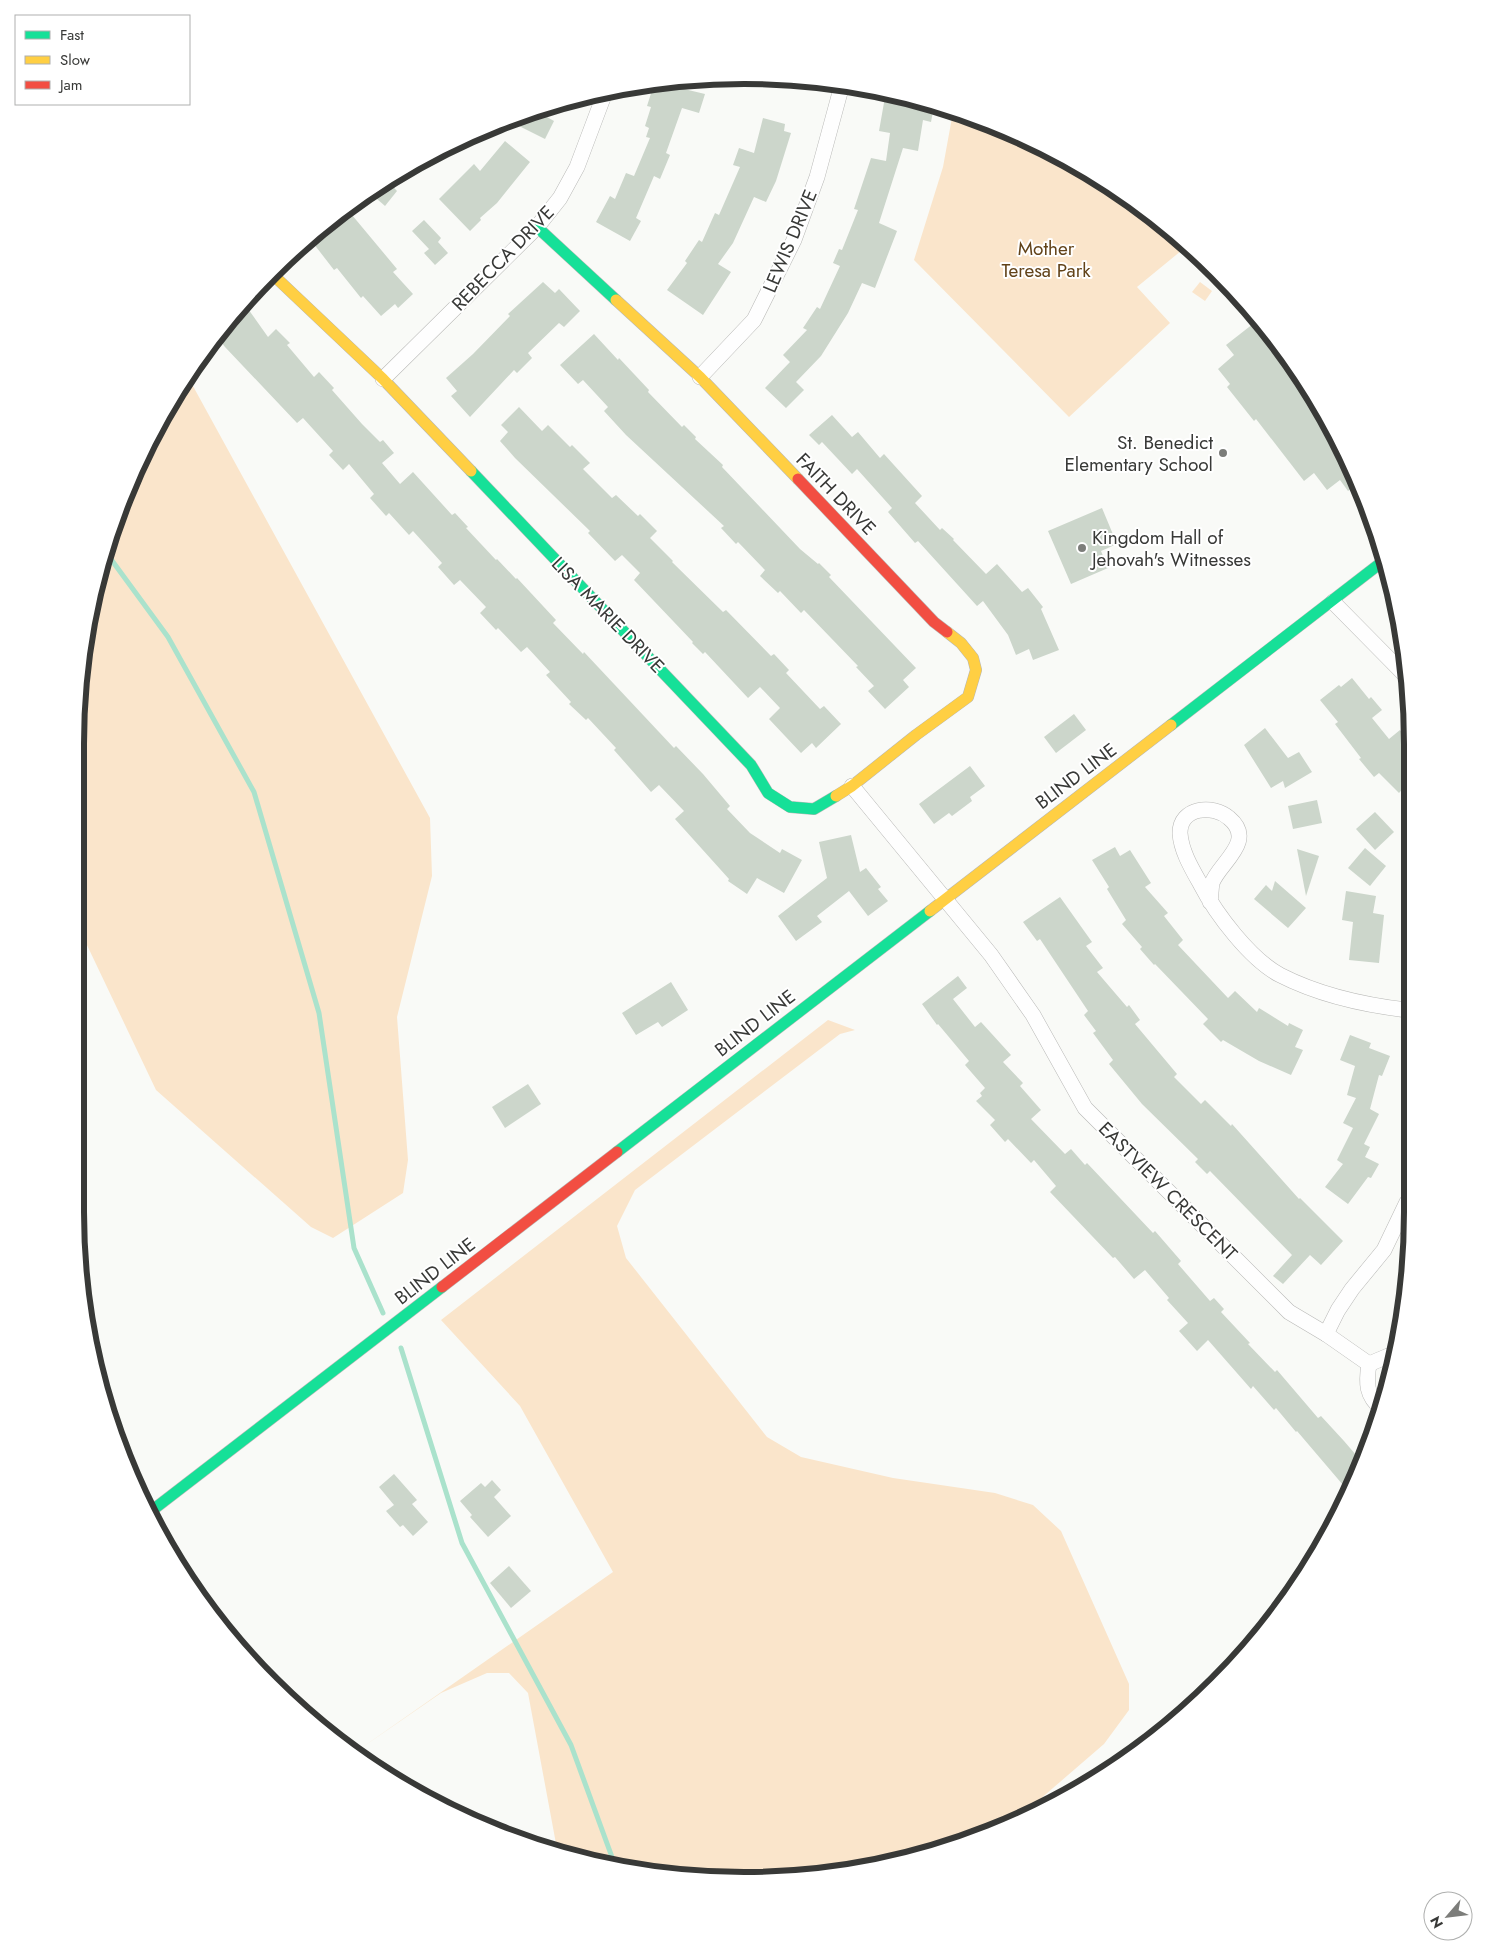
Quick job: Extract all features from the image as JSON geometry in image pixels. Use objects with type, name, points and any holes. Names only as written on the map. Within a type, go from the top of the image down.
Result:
[{"type":"street","name":"LEWIS DRIVE","points":[[700,377],[754,320],[794,240],[817,177],[840,91]]},
{"type":"street","name":"REBECCA DRIVE","points":[[383,379],[537,227],[560,198],[577,168],[603,99]]},
{"type":"street","name":"FAITH DRIVE","points":[[537,227],[700,377],[934,622],[961,643],[973,658],[976,670],[969,696],[852,786]]},
{"type":"street","name":"LISA MARIE DRIVE","points":[[276,278],[383,379],[751,765],[768,793],[790,807],[814,809],[852,786]]},
{"type":"street","name":"BLIND LINE","points":[[154,1509],[1333,602],[1379,564]]},
{"type":"street","points":[[1333,602],[1400,670]]},
{"type":"street","points":[[852,786],[945,899]]},
{"type":"street","points":[[1210,902],[1212,882],[1232,856],[1239,840],[1236,827],[1229,818],[1214,809],[1202,809],[1193,812],[1185,819],[1180,829],[1180,844],[1210,902],[1251,953],[1279,974],[1329,995],[1404,1009]]},
{"type":"street","name":"EASTVIEW CRESCENT","points":[[945,899],[991,955],[1033,1015],[1085,1108],[1289,1312],[1326,1334],[1369,1364]]},
{"type":"street","points":[[1326,1334],[1338,1310],[1352,1289],[1384,1250],[1404,1208]]},
{"type":"street","points":[[1375,1404],[1366,1384],[1369,1364],[1388,1356]]},
{"type":"green space","name":"Mother Teresa Park","points":[[952,118],[997,134],[1074,172],[1146,220],[1182,250],[1137,287],[1170,323],[1069,417],[914,260],[943,167]]},
{"type":"green space","points":[[1200,282],[1212,291],[1205,301],[1192,292]]},
{"type":"green space","points":[[191,383],[430,818],[432,876],[397,1017],[408,1160],[403,1193],[333,1238],[311,1227],[156,1090],[84,939],[85,701],[96,615],[106,573],[119,532],[134,491],[152,452]]},
{"type":"green space","points":[[828,1020],[855,1030],[840,1034],[635,1190],[617,1226],[626,1258],[767,1437],[801,1457],[893,1478],[995,1493],[1033,1505],[1061,1531],[1129,1684],[1129,1710],[1104,1744],[1033,1806],[997,1822],[915,1850],[873,1860],[787,1871],[701,1871],[658,1867],[615,1860],[556,1845],[528,1693],[509,1673],[487,1673],[441,1693],[360,1749],[613,1572],[520,1406],[441,1320]]},
{"type":"building","points":[[683,87],[684,89],[705,94],[699,113],[682,108],[666,153],[670,155],[660,179],[654,176],[636,218],[641,221],[630,241],[596,222],[610,196],[615,199],[626,173],[634,176],[650,138],[646,137],[649,128],[645,126],[651,107],[647,106],[652,90]]},
{"type":"building","points":[[885,99],[933,112],[931,122],[923,120],[918,151],[903,148],[879,223],[897,231],[875,288],[862,283],[848,313],[821,356],[796,382],[804,390],[786,408],[765,388],[790,362],[783,355],[807,330],[803,328],[817,307],[820,309],[840,266],[833,263],[839,249],[842,250],[858,210],[854,209],[871,158],[886,161],[890,133],[879,131]]},
{"type":"building","points":[[544,115],[554,121],[545,139],[516,125]]},
{"type":"building","points":[[763,118],[785,124],[784,131],[791,133],[776,181],[766,202],[754,197],[733,243],[718,264],[731,272],[703,315],[667,290],[687,263],[685,261],[699,240],[702,242],[715,213],[719,215],[740,167],[733,165],[739,148],[754,153]]},
{"type":"building","points":[[505,141],[530,162],[497,203],[480,218],[481,220],[470,231],[439,199],[474,164],[480,171]]},
{"type":"building","points":[[392,186],[397,191],[385,206],[375,197]]},
{"type":"building","points":[[351,214],[397,269],[393,272],[413,294],[398,308],[395,304],[381,316],[363,296],[361,298],[337,268],[334,270],[314,244]]},
{"type":"building","points":[[424,220],[441,238],[438,242],[448,253],[435,265],[424,253],[429,249],[412,231]]},
{"type":"building","points":[[543,282],[555,293],[559,289],[580,311],[564,327],[559,323],[528,353],[532,358],[517,373],[514,370],[470,417],[451,396],[457,391],[446,378],[473,354],[510,316],[508,314]]},
{"type":"building","points":[[248,309],[268,337],[276,329],[290,343],[287,345],[314,377],[319,372],[362,424],[380,442],[383,440],[394,453],[382,463],[400,484],[413,472],[452,515],[455,513],[468,527],[466,528],[496,560],[517,578],[556,620],[553,623],[583,654],[584,652],[674,748],[676,746],[703,774],[730,806],[727,809],[750,833],[780,853],[782,849],[802,860],[784,893],[757,878],[747,894],[728,881],[729,879],[675,819],[684,811],[659,785],[651,792],[614,750],[616,748],[588,718],[586,720],[569,704],[571,702],[546,675],[550,672],[527,647],[521,652],[498,628],[496,630],[480,613],[486,607],[460,580],[454,585],[438,567],[442,563],[413,531],[409,535],[389,513],[386,516],[370,498],[374,494],[349,464],[343,470],[329,455],[333,451],[303,418],[297,423],[221,341]]},
{"type":"building","points":[[1253,324],[1293,377],[1316,414],[1352,488],[1348,491],[1340,480],[1327,490],[1314,473],[1304,481],[1256,419],[1254,421],[1227,387],[1230,384],[1218,369],[1234,355],[1226,345]]},
{"type":"building","points":[[594,334],[618,360],[619,358],[649,390],[648,392],[682,427],[684,425],[696,437],[695,439],[723,465],[722,467],[800,549],[831,575],[829,577],[916,668],[903,680],[909,687],[885,709],[868,691],[874,686],[856,667],[858,666],[804,610],[801,613],[780,591],[778,593],[760,576],[765,570],[738,542],[736,544],[721,528],[724,526],[626,435],[604,411],[608,407],[583,380],[578,384],[560,365]]},
{"type":"building","points":[[519,407],[542,431],[548,425],[570,447],[572,445],[590,463],[583,469],[612,498],[616,495],[638,516],[640,514],[657,531],[650,538],[672,562],[723,612],[726,610],[771,656],[774,654],[789,670],[786,673],[820,709],[824,706],[841,724],[816,748],[812,743],[801,753],[769,719],[780,708],[760,687],[748,698],[705,652],[703,654],[692,643],[634,580],[640,573],[622,555],[615,561],[588,533],[590,531],[500,441],[508,432],[501,425]]},
{"type":"building","points":[[832,415],[852,437],[858,432],[880,458],[884,454],[922,496],[915,503],[940,530],[942,528],[954,539],[986,574],[997,564],[1022,592],[1028,588],[1043,607],[1041,609],[1059,650],[1033,660],[1029,649],[1016,655],[1008,635],[983,601],[977,606],[918,541],[915,543],[888,512],[892,508],[857,469],[852,474],[822,442],[819,445],[809,435]]},
{"type":"building","name":"Kingdom Hall of Jehovah's Witnesses","points":[[1102,508],[1117,544],[1101,551],[1108,568],[1071,584],[1048,531]]},
{"type":"building","points":[[1352,678],[1369,699],[1371,697],[1382,710],[1372,718],[1389,739],[1400,730],[1404,735],[1404,787],[1399,793],[1379,773],[1374,777],[1335,724],[1338,722],[1320,700],[1339,685],[1341,687]]},
{"type":"building","points":[[1074,714],[1086,730],[1056,753],[1044,737]]},
{"type":"building","points":[[1265,728],[1288,758],[1299,752],[1312,772],[1285,788],[1283,781],[1271,788],[1244,745]]},
{"type":"building","points":[[970,766],[985,786],[970,797],[972,801],[952,816],[949,813],[934,824],[919,804]]},
{"type":"building","points":[[1317,800],[1322,823],[1293,829],[1288,806]]},
{"type":"building","points":[[1375,812],[1394,832],[1375,850],[1356,829]]},
{"type":"building","points":[[851,835],[860,872],[866,868],[881,887],[878,889],[888,901],[868,916],[849,891],[817,916],[822,922],[796,941],[778,916],[827,878],[819,842]]},
{"type":"building","points":[[1115,847],[1120,856],[1130,850],[1151,883],[1145,887],[1168,913],[1164,916],[1183,940],[1178,945],[1228,998],[1235,991],[1257,1012],[1259,1008],[1288,1026],[1289,1023],[1303,1030],[1295,1047],[1303,1050],[1291,1075],[1259,1061],[1223,1040],[1221,1042],[1203,1024],[1208,1019],[1140,949],[1142,947],[1122,924],[1126,920],[1092,860]]},
{"type":"building","points":[[1365,848],[1386,866],[1370,886],[1348,868]]},
{"type":"building","points":[[1297,849],[1319,856],[1306,896]]},
{"type":"building","points":[[1275,881],[1306,908],[1288,928],[1254,899],[1266,885],[1272,891]]},
{"type":"building","points":[[1346,891],[1376,896],[1373,913],[1384,915],[1379,963],[1349,960],[1353,922],[1342,920]]},
{"type":"building","points":[[1060,897],[1092,942],[1086,946],[1103,968],[1097,972],[1127,1007],[1129,1005],[1140,1020],[1135,1024],[1177,1074],[1174,1077],[1201,1104],[1205,1100],[1231,1126],[1232,1124],[1299,1199],[1343,1241],[1321,1265],[1310,1255],[1283,1284],[1273,1276],[1292,1255],[1210,1171],[1207,1174],[1195,1162],[1198,1159],[1142,1104],[1109,1064],[1113,1060],[1093,1033],[1096,1031],[1084,1015],[1088,1011],[1040,939],[1037,941],[1023,922]]},
{"type":"building","points":[[958,976],[967,988],[953,999],[975,1027],[981,1022],[1011,1055],[1003,1062],[1023,1083],[1020,1086],[1041,1110],[1031,1119],[1065,1154],[1071,1149],[1085,1165],[1087,1163],[1153,1233],[1155,1231],[1181,1261],[1178,1264],[1210,1301],[1214,1298],[1224,1309],[1221,1312],[1250,1343],[1248,1344],[1275,1372],[1277,1370],[1318,1418],[1321,1416],[1344,1441],[1357,1456],[1346,1483],[1343,1485],[1276,1408],[1274,1410],[1253,1386],[1251,1389],[1208,1340],[1197,1351],[1179,1331],[1188,1323],[1167,1300],[1169,1298],[1145,1270],[1134,1279],[1115,1257],[1113,1258],[1050,1192],[1056,1186],[1034,1160],[1031,1163],[1008,1139],[1005,1142],[990,1125],[995,1120],[976,1101],[982,1096],[980,1093],[985,1088],[965,1065],[969,1061],[937,1025],[922,1004]]},
{"type":"building","points":[[671,982],[688,1010],[662,1027],[658,1022],[636,1035],[622,1013]]},
{"type":"building","points":[[1350,1035],[1371,1043],[1369,1048],[1390,1056],[1382,1076],[1379,1075],[1370,1109],[1379,1114],[1364,1144],[1370,1147],[1365,1157],[1379,1164],[1371,1178],[1368,1177],[1348,1204],[1325,1187],[1343,1164],[1337,1160],[1353,1128],[1343,1123],[1356,1098],[1347,1095],[1355,1066],[1340,1060]]},
{"type":"building","points":[[528,1084],[541,1104],[505,1128],[492,1107]]},
{"type":"building","points":[[394,1474],[417,1500],[412,1504],[428,1522],[413,1536],[403,1525],[400,1527],[386,1511],[394,1505],[379,1487]]},
{"type":"building","points":[[492,1480],[501,1490],[494,1497],[511,1516],[488,1537],[470,1517],[472,1515],[460,1501],[481,1483],[485,1487]]},
{"type":"building","points":[[509,1566],[531,1591],[511,1608],[490,1583]]},
{"type":"waterway","points":[[111,559],[168,637],[254,792],[319,1013],[354,1248],[383,1313]]},
{"type":"waterway","points":[[401,1348],[462,1543],[571,1745],[613,1859]]},
{"type":"traffic: fast","points":[[537,227],[616,300]]},
{"type":"traffic: fast","points":[[471,471],[751,765],[768,793],[790,807],[814,809],[836,796]]},
{"type":"traffic: fast","points":[[1171,725],[1379,564]]},
{"type":"traffic: fast","points":[[617,1152],[930,911]]},
{"type":"traffic: fast","points":[[154,1509],[442,1287]]},
{"type":"traffic: slow","points":[[276,278],[383,379],[471,471]]},
{"type":"traffic: slow","points":[[616,300],[700,377],[798,479]]},
{"type":"traffic: slow","points":[[836,796],[852,786],[916,735],[968,697],[976,670],[973,658],[961,643],[947,632]]},
{"type":"traffic: slow","points":[[930,911],[1171,725]]},
{"type":"traffic: jam","points":[[798,479],[934,622],[947,632]]},
{"type":"traffic: jam","points":[[442,1287],[617,1152]]},
{"type":"place","name":"St. Benedict Elementary School","points":[[1223,453]]},
{"type":"place","name":"Kingdom Hall of Jehovah's Witnesses","points":[[1082,548]]}]
